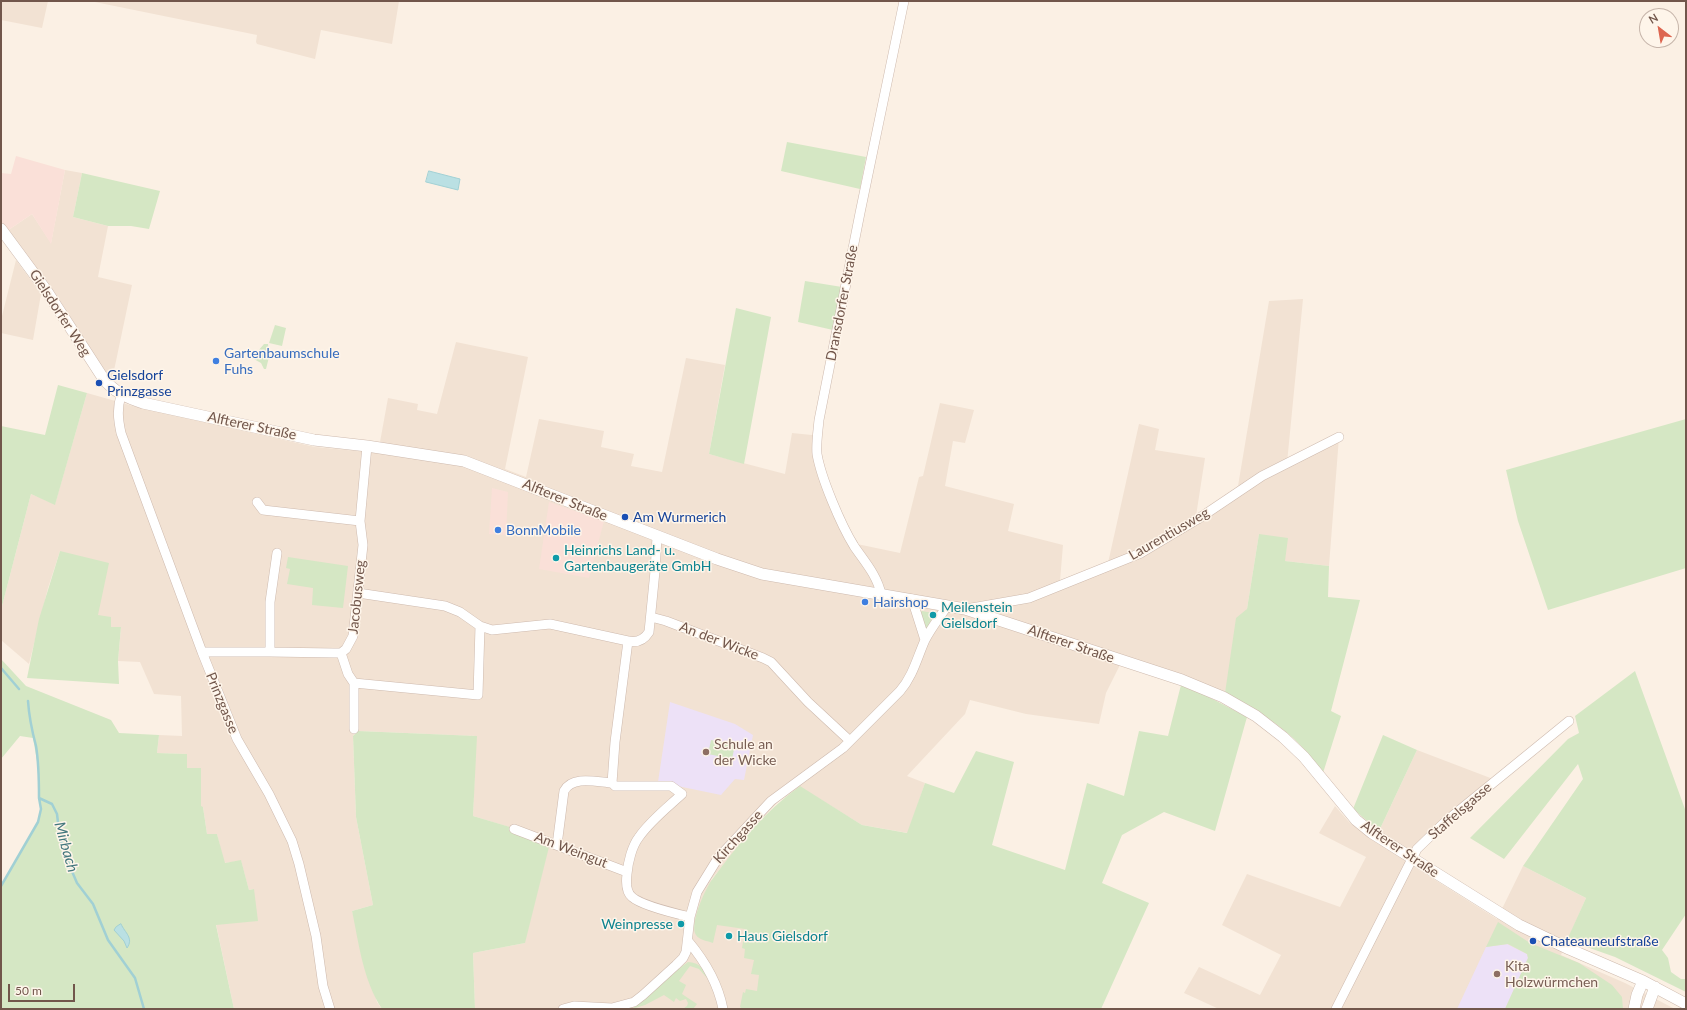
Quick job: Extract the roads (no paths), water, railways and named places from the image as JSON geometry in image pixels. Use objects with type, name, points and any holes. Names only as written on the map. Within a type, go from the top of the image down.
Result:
[{"type":"street","name":"Dransdorfer Straße","points":[[881,594],[879,582],[846,533],[834,504],[825,481],[818,454],[818,436],[858,220],[904,1]]},
{"type":"street","name":"Gielsdorfer Weg","points":[[1,229],[46,290],[103,378],[121,395]]},
{"type":"street","name":"Alfterer Straße","points":[[121,395],[143,403],[262,430],[314,440],[432,455],[464,461],[657,537],[762,574],[965,609],[1182,680],[1223,697],[1256,716],[1283,737],[1304,757],[1356,820],[1372,833],[1519,925],[1569,949],[1643,981],[1686,1004]]},
{"type":"street","name":"Prinzgasse","points":[[121,395],[118,406],[118,418],[121,433],[202,652],[237,739],[269,794],[292,841],[316,936],[323,986],[330,1009]]},
{"type":"street","name":"Laurentiusweg","points":[[965,609],[1029,598],[1141,553],[1193,522],[1262,476],[1339,437]]},
{"type":"street","name":"Jacobusweg","points":[[202,652],[341,653],[346,649],[352,639],[358,593],[362,545],[360,521],[367,446]]},
{"type":"street","points":[[257,502],[263,510],[360,521]]},
{"type":"street","points":[[358,593],[445,606],[460,612],[480,626],[492,630],[550,624],[633,642],[644,639],[649,632],[657,537]]},
{"type":"street","points":[[270,652],[270,602],[277,553]]},
{"type":"street","points":[[912,599],[925,640]]},
{"type":"street","name":"Kirchgasse","points":[[563,1009],[574,1006],[612,1008],[634,1002],[681,961],[686,952],[690,917],[697,892],[711,868],[751,821],[781,792],[827,760],[850,741],[905,684],[914,669],[925,640],[947,606]]},
{"type":"street","name":"An der Wicke","points":[[651,617],[666,621],[764,658],[770,662],[808,702],[850,741]]},
{"type":"street","points":[[354,683],[478,695],[480,626]]},
{"type":"street","points":[[612,783],[615,742],[628,642]]},
{"type":"street","points":[[341,653],[348,674],[354,683],[354,729]]},
{"type":"street","name":"Staffelsgasse","points":[[1336,1009],[1414,859],[1417,850],[1446,822],[1569,721]]},
{"type":"street","points":[[557,845],[564,790],[566,786],[575,781],[612,783],[615,786],[629,787],[658,785],[671,786],[682,794],[638,837],[632,850],[627,872],[627,888],[632,897],[670,912],[690,917]]},
{"type":"street","name":"Am Weingut","points":[[514,828],[627,872]]},
{"type":"street","points":[[688,941],[702,959],[708,970],[723,1009]]},
{"type":"street","points":[[1634,1009],[1636,995],[1643,981]]},
{"type":"street","points":[[1647,1009],[1655,987]]},
{"type":"water","points":[[429,171],[460,179],[458,190],[426,182]]},
{"type":"water","points":[[121,924],[130,941],[127,948],[124,941],[114,930]]},
{"type":"waterway","name":"Mirbach","points":[[1,668],[19,689]]},
{"type":"waterway","name":"Mirbach","points":[[28,701],[37,753],[39,798],[52,804],[57,814],[62,844],[66,851],[68,862],[77,883],[93,904],[108,940],[135,978],[144,1009]]},
{"type":"waterway","points":[[1,886],[38,822],[41,809],[39,798]]},
{"type":"place","name":"Gartenbaumschule Fuhs","points":[[216,361]]},
{"type":"place","name":"Gielsdorf Prinzgasse","points":[[99,383]]},
{"type":"place","name":"Am Wurmerich","points":[[625,517]]},
{"type":"place","name":"BonnMobile","points":[[498,530]]},
{"type":"place","name":"Heinrichs Land- u. Gartenbaugeräte GmbH","points":[[556,558]]},
{"type":"place","name":"Hairshop","points":[[865,602]]},
{"type":"place","name":"Meilenstein Gielsdorf","points":[[933,615]]},
{"type":"place","name":"Schule an der Wicke","points":[[706,752]]},
{"type":"place","name":"Weinpresse","points":[[681,924]]},
{"type":"place","name":"Haus Gielsdorf","points":[[729,936]]},
{"type":"place","name":"Chateauneufstraße","points":[[1533,941]]},
{"type":"place","name":"Kita Holzwürmchen","points":[[1497,974]]}]
